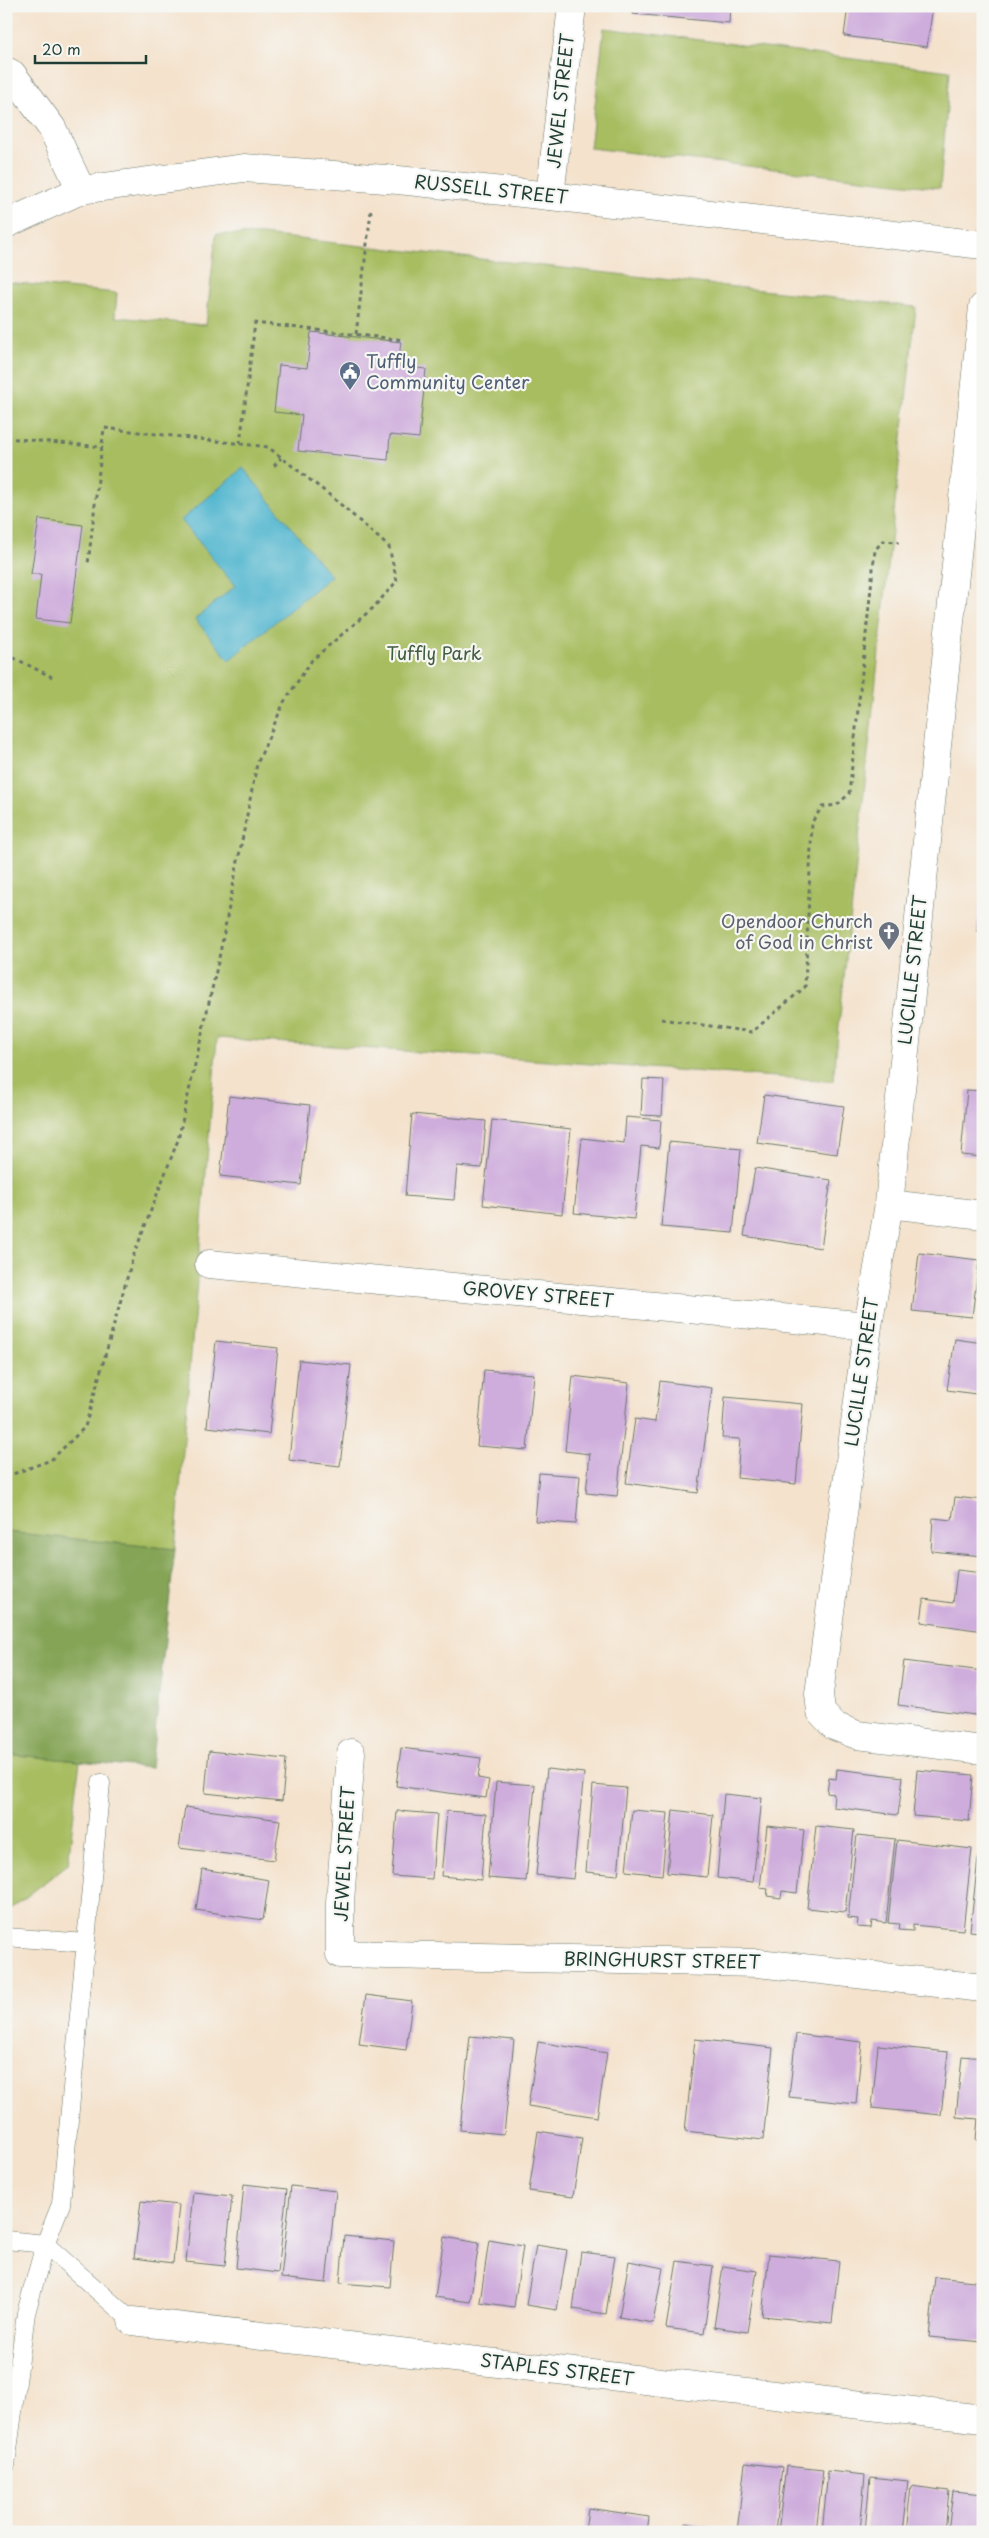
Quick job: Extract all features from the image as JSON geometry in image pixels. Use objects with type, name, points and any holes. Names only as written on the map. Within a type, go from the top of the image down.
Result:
[{"type":"street","name":"JEWEL STREET","points":[[550,196],[572,6]]},
{"type":"street","points":[[6,71],[12,74],[52,128],[81,190]]},
{"type":"street","name":"RUSSELL STREET","points":[[6,224],[81,190],[244,168],[375,178],[550,196],[983,246]]},
{"type":"street","name":"LUCILLE STREET","points":[[983,307],[889,1204],[868,1326],[819,1694],[821,1712],[834,1726],[857,1735],[983,1750]]},
{"type":"street","points":[[889,1204],[983,1215]]},
{"type":"street","name":"GROVEY STREET","points":[[208,1264],[868,1326]]},
{"type":"street","name":"JEWEL STREET","points":[[340,1954],[340,1902],[351,1754]]},
{"type":"street","name":"BRINGHURST STREET","points":[[340,1954],[758,1963],[983,1988]]},
{"type":"street","name":"STAPLES STREET","points":[[132,2321],[983,2419]]},
{"type":"lane","points":[[6,2465],[26,2313],[45,2244],[61,2204],[101,1783]]},
{"type":"lane","points":[[6,1936],[86,1944]]},
{"type":"lane","points":[[6,2240],[45,2244],[132,2321]]},
{"type":"path","points":[[356,334],[375,178]]},
{"type":"path","points":[[240,444],[255,323],[404,340]]},
{"type":"path","points":[[6,1472],[13,1474],[51,1460],[85,1427],[133,1257],[178,1140],[219,958],[257,764],[284,702],[312,660],[373,608],[397,581],[389,547],[332,497],[268,447],[104,428],[88,564]]},
{"type":"path","points":[[6,438],[103,447]]},
{"type":"path","points":[[274,466],[281,458]]},
{"type":"path","points":[[661,1019],[752,1032],[805,987],[812,822],[822,807],[837,805],[849,794],[875,550],[883,541],[899,542]]},
{"type":"path","points":[[6,654],[52,677]]},
{"type":"green space","points":[[604,28],[950,71],[940,188],[590,148]]},
{"type":"green space","name":"Tuffly Park","points":[[216,234],[263,235],[916,307],[833,1081],[217,1038],[175,1549],[6,1532],[6,282],[117,293],[115,317],[206,325]]},
{"type":"green space","points":[[6,1532],[175,1549],[151,1768],[6,1754]]},
{"type":"green space","points":[[6,1754],[80,1761],[68,1864],[7,1912]]},
{"type":"water","points":[[243,468],[331,576],[229,660],[195,619],[235,586],[181,520]]},
{"type":"building","points":[[634,6],[730,6],[729,23],[633,14]]},
{"type":"building","points":[[848,6],[933,6],[927,47],[844,36]]},
{"type":"building","name":"Tuffly Community Center","points":[[311,332],[401,342],[398,366],[426,369],[419,438],[390,435],[388,460],[298,451],[302,415],[274,412],[279,365],[307,368]]},
{"type":"building","points":[[39,519],[83,525],[70,623],[36,619],[41,574],[31,574]]},
{"type":"building","points":[[981,890],[983,890],[983,931],[977,931]]},
{"type":"building","points":[[643,1079],[664,1080],[662,1116],[641,1115]]},
{"type":"building","points":[[967,1090],[983,1091],[983,1157],[961,1155]]},
{"type":"building","points":[[764,1095],[844,1106],[837,1154],[757,1143]]},
{"type":"building","points":[[229,1096],[310,1105],[301,1185],[220,1176]]},
{"type":"building","points":[[412,1114],[486,1121],[482,1168],[457,1166],[454,1200],[405,1196]]},
{"type":"building","points":[[626,1117],[661,1120],[659,1148],[641,1146],[634,1219],[574,1213],[582,1138],[624,1143]]},
{"type":"building","points":[[492,1120],[571,1129],[562,1214],[483,1205]]},
{"type":"building","points":[[669,1142],[741,1149],[733,1233],[661,1227]]},
{"type":"building","points":[[755,1168],[831,1180],[821,1248],[744,1236]]},
{"type":"building","points":[[919,1253],[979,1260],[972,1317],[912,1311]]},
{"type":"building","points":[[955,1339],[983,1343],[983,1395],[947,1390]]},
{"type":"building","points":[[216,1341],[278,1348],[269,1434],[207,1427]]},
{"type":"building","points":[[299,1360],[351,1365],[340,1466],[289,1460]]},
{"type":"building","points":[[484,1370],[534,1374],[527,1450],[477,1446]]},
{"type":"building","points":[[573,1376],[629,1383],[617,1496],[586,1493],[590,1454],[565,1451]]},
{"type":"building","points":[[660,1381],[712,1388],[698,1493],[626,1483],[635,1419],[655,1422]]},
{"type":"building","points":[[725,1397],[803,1404],[796,1484],[737,1478],[740,1439],[722,1438]]},
{"type":"building","points":[[539,1473],[580,1476],[576,1524],[535,1521]]},
{"type":"building","points":[[955,1497],[983,1500],[983,1556],[931,1551],[933,1518],[952,1520]]},
{"type":"building","points":[[957,1570],[983,1573],[983,1631],[921,1622],[924,1599],[953,1603]]},
{"type":"building","points":[[904,1661],[983,1671],[983,1716],[898,1705]]},
{"type":"building","points":[[401,1748],[481,1758],[478,1778],[489,1780],[486,1798],[396,1786]]},
{"type":"building","points":[[209,1751],[286,1759],[282,1801],[205,1793]]},
{"type":"building","points":[[547,1769],[584,1773],[573,1879],[536,1875]]},
{"type":"building","points":[[837,1769],[903,1777],[898,1815],[833,1807],[834,1794],[827,1793],[829,1778],[836,1779]]},
{"type":"building","points":[[917,1770],[973,1775],[969,1821],[913,1816]]},
{"type":"building","points":[[496,1782],[535,1785],[526,1881],[488,1878]]},
{"type":"building","points":[[593,1785],[626,1788],[618,1875],[586,1872]]},
{"type":"building","points":[[724,1794],[762,1798],[753,1882],[717,1878]]},
{"type":"building","points":[[185,1807],[280,1820],[274,1860],[179,1848]]},
{"type":"building","points":[[632,1810],[668,1813],[662,1875],[626,1871]]},
{"type":"building","points":[[673,1810],[713,1815],[707,1877],[667,1873]]},
{"type":"building","points":[[397,1811],[437,1814],[432,1879],[392,1876]]},
{"type":"building","points":[[447,1811],[486,1814],[481,1880],[441,1876]]},
{"type":"building","points":[[767,1826],[804,1830],[797,1893],[782,1891],[781,1898],[767,1896],[768,1889],[760,1888]]},
{"type":"building","points":[[816,1826],[854,1830],[845,1912],[807,1908]]},
{"type":"building","points":[[857,1835],[895,1839],[886,1923],[872,1921],[871,1928],[857,1927],[858,1919],[848,1918]]},
{"type":"building","points":[[897,1840],[972,1849],[963,1930],[913,1925],[913,1931],[899,1930],[900,1924],[888,1923]]},
{"type":"building","points":[[979,1850],[983,1850],[983,1940],[979,1939],[980,1932],[970,1931]]},
{"type":"building","points":[[202,1869],[269,1880],[263,1920],[196,1910]]},
{"type":"building","points":[[366,1995],[412,2001],[406,2050],[359,2044]]},
{"type":"building","points":[[796,2034],[862,2042],[856,2104],[789,2097]]},
{"type":"building","points":[[470,2036],[514,2040],[504,2134],[460,2130]]},
{"type":"building","points":[[695,2039],[773,2048],[763,2140],[685,2131]]},
{"type":"building","points":[[538,2042],[607,2053],[597,2117],[528,2106]]},
{"type":"building","points":[[878,2045],[948,2052],[941,2115],[872,2108]]},
{"type":"building","points":[[962,2056],[983,2058],[983,2141],[976,2140],[978,2119],[956,2117]]},
{"type":"building","points":[[538,2131],[582,2138],[573,2197],[529,2191]]},
{"type":"building","points":[[244,2184],[287,2189],[278,2273],[236,2268]]},
{"type":"building","points":[[291,2186],[336,2191],[326,2283],[281,2278]]},
{"type":"building","points":[[193,2192],[232,2196],[225,2266],[186,2262]]},
{"type":"building","points":[[141,2201],[179,2205],[173,2263],[134,2258]]},
{"type":"building","points":[[344,2236],[394,2241],[390,2287],[340,2283]]},
{"type":"building","points":[[444,2237],[479,2243],[470,2302],[435,2297]]},
{"type":"building","points":[[489,2240],[523,2246],[514,2307],[480,2302]]},
{"type":"building","points":[[536,2245],[567,2250],[557,2310],[526,2305]]},
{"type":"building","points":[[581,2252],[615,2256],[606,2314],[573,2309]]},
{"type":"building","points":[[769,2254],[839,2261],[832,2323],[762,2316]]},
{"type":"building","points":[[629,2261],[663,2268],[653,2323],[619,2317]]},
{"type":"building","points":[[677,2261],[713,2266],[704,2333],[666,2328]]},
{"type":"building","points":[[723,2266],[757,2271],[747,2332],[714,2327]]},
{"type":"building","points":[[935,2277],[983,2282],[983,2342],[929,2337]]},
{"type":"building","points":[[745,2463],[782,2467],[775,2532],[737,2532]]},
{"type":"building","points":[[786,2466],[823,2470],[816,2532],[778,2532]]},
{"type":"building","points":[[828,2471],[865,2475],[860,2532],[822,2532]]},
{"type":"building","points":[[870,2477],[908,2481],[902,2532],[865,2532]]},
{"type":"building","points":[[911,2486],[949,2491],[945,2532],[906,2532]]},
{"type":"building","points":[[953,2491],[983,2494],[983,2532],[948,2532]]},
{"type":"building","points":[[588,2508],[649,2517],[647,2532],[585,2532]]},
{"type":"building","points":[[685,2523],[725,2529],[725,2532],[683,2532]]},
{"type":"place","name":"Tuffly Community Center","points":[[350,391]]},
{"type":"place","name":"Opendoor Church of God in Christ","points":[[889,951]]}]
